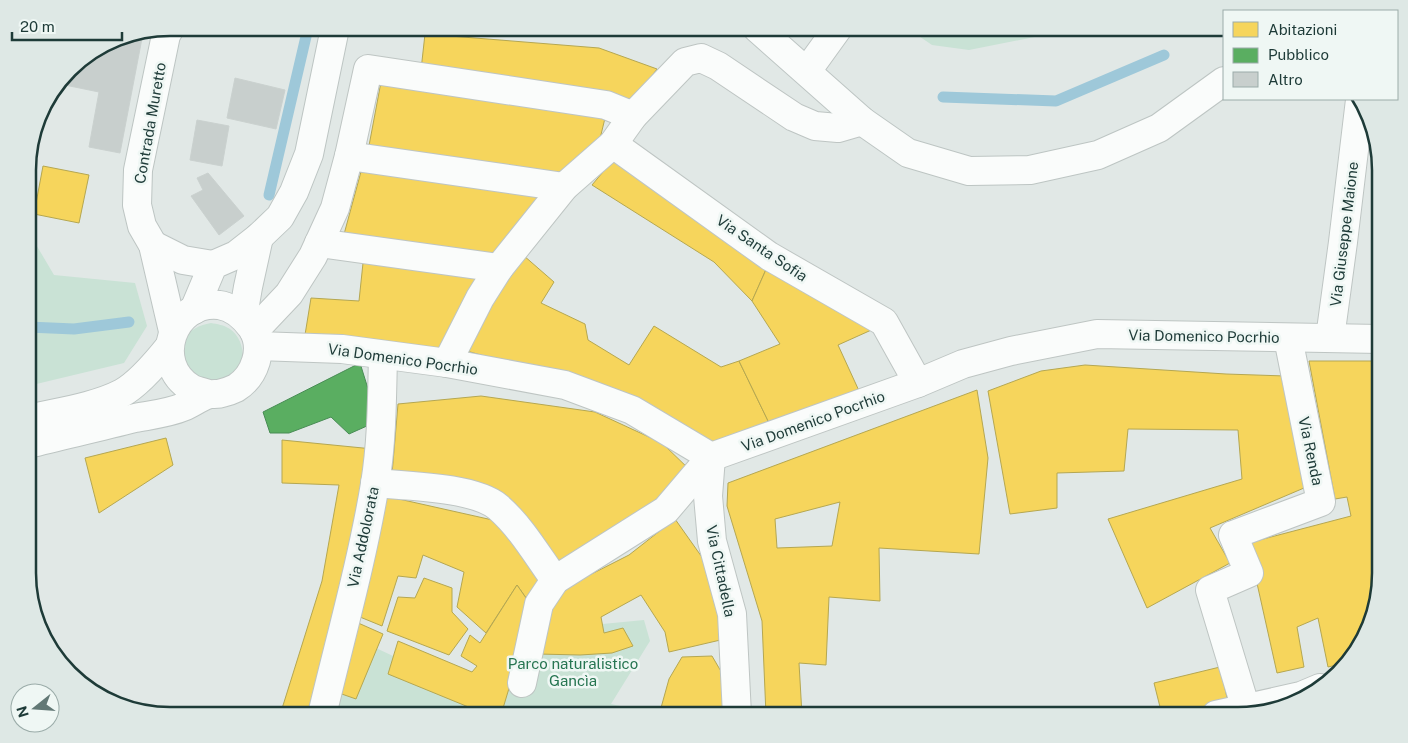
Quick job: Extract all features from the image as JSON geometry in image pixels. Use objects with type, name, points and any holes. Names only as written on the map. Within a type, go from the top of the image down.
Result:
[{"type":"street","name":"Contrada Muretto","points":[[166,36],[138,170],[137,204],[142,226],[153,245],[171,339]]},
{"type":"street","points":[[153,245],[183,260],[213,265],[236,254],[259,238],[280,217],[294,192],[309,154],[333,36]]},
{"type":"street","points":[[766,36],[862,121],[908,152],[969,171],[1030,170],[1098,155],[1159,128],[1223,82]]},
{"type":"street","points":[[807,72],[832,36]]},
{"type":"street","points":[[447,363],[480,298],[499,268],[564,187],[613,144],[633,116],[685,62],[701,58],[718,66],[794,117],[815,126],[838,128],[862,121]]},
{"type":"street","points":[[252,331],[290,294],[313,256],[335,208],[349,156],[368,69],[606,105],[633,116]]},
{"type":"street","name":"Via Giuseppe Maione","points":[[1330,338],[1359,112]]},
{"type":"street","name":"Via Santa Sofia","points":[[613,144],[769,256],[884,322],[918,384]]},
{"type":"street","points":[[349,156],[564,187]]},
{"type":"street","points":[[171,339],[171,362],[179,377],[191,388],[209,394],[221,394],[236,388],[248,379],[255,366],[248,286],[259,238]]},
{"type":"street","points":[[319,243],[499,268]]},
{"type":"street","points":[[194,310],[213,265]]},
{"type":"street","points":[[36,417],[94,404],[123,393],[147,373],[171,339],[181,320],[194,310],[208,305],[220,305],[231,308],[252,331]]},
{"type":"street","name":"Via Domenico Pocrhio","points":[[252,331],[342,349],[447,363],[564,385],[632,410],[711,457],[918,384],[963,364],[1011,351],[1097,334],[1372,339]]},
{"type":"street","name":"Via Renda","points":[[1245,706],[1210,590],[1249,573],[1233,535],[1321,502],[1288,338]]},
{"type":"street","name":"Via Addolorata","points":[[324,707],[363,545],[375,483],[382,429],[383,355]]},
{"type":"street","points":[[36,442],[182,407],[209,394]]},
{"type":"street","points":[[522,683],[539,604],[555,580],[666,510],[711,457]]},
{"type":"street","name":"Via Cittadella","points":[[711,457],[708,496],[712,541],[732,614],[737,706]]},
{"type":"street","points":[[375,483],[451,491],[478,496],[497,506],[514,524],[555,580]]},
{"type":"green space","points":[[919,36],[1040,36],[969,50],[932,45]]},
{"type":"green space","points":[[37,246],[54,275],[135,283],[147,326],[124,363],[36,384]]},
{"type":"green space","points":[[211,323],[234,332],[241,345],[243,355],[240,367],[229,380],[200,383],[181,359],[188,335],[196,328]]},
{"type":"green space","name":"Parco naturalistico Gancìa","points":[[644,620],[650,641],[611,704],[623,707],[337,707],[360,643],[378,649],[492,702],[530,631]]},
{"type":"building: Abitazioni","points":[[425,36],[450,36],[599,48],[657,69],[630,105],[421,70]]},
{"type":"building: Abitazioni","points":[[381,82],[606,114],[598,147],[561,180],[368,151]]},
{"type":"building: Abitazioni","points":[[618,154],[768,265],[752,301],[714,262],[592,185]]},
{"type":"building: Abitazioni","points":[[43,166],[89,175],[79,223],[37,215],[37,198]]},
{"type":"building: Abitazioni","points":[[362,168],[550,190],[494,260],[343,238]]},
{"type":"building: Abitazioni","points":[[523,255],[554,282],[541,303],[585,324],[588,340],[629,365],[654,326],[721,367],[739,361],[770,425],[709,447],[624,397],[467,351],[487,307]]},
{"type":"building: Abitazioni","points":[[363,263],[480,275],[444,355],[304,341],[311,298],[359,301]]},
{"type":"building: Abitazioni","points":[[768,265],[878,327],[838,345],[860,393],[770,425],[739,361],[780,344],[752,301]]},
{"type":"building: Abitazioni","points":[[1309,361],[1372,361],[1372,573],[1371,590],[1362,624],[1349,647],[1338,661],[1333,666],[1328,667],[1318,618],[1297,627],[1304,667],[1277,673],[1248,543],[1351,516],[1347,497],[1335,499]]},
{"type":"building: Abitazioni","points":[[1085,365],[1285,376],[1304,488],[1210,528],[1230,563],[1147,608],[1108,519],[1242,479],[1238,430],[1128,429],[1124,471],[1057,473],[1057,508],[1010,514],[988,391],[1041,371]]},
{"type":"building: Abitazioni","points":[[977,390],[988,458],[979,554],[879,548],[880,601],[829,597],[826,665],[799,663],[802,706],[766,706],[762,621],[727,506],[728,483]],"holes":[[[840,502],[832,546],[777,548],[775,519]]]},
{"type":"building: Abitazioni","points":[[481,396],[595,412],[662,443],[692,472],[640,517],[555,570],[498,496],[392,474],[398,404]]},
{"type":"building: Abitazioni","points":[[166,438],[173,465],[99,513],[85,458]]},
{"type":"building: Abitazioni","points":[[282,440],[373,449],[317,707],[283,707],[322,581],[339,485],[282,483]]},
{"type":"building: Abitazioni","points":[[381,495],[497,521],[542,581],[533,608],[517,585],[486,633],[457,607],[464,572],[423,555],[416,578],[398,576],[382,626],[360,617]]},
{"type":"building: Abitazioni","points":[[675,519],[716,577],[729,638],[669,652],[665,632],[641,595],[601,617],[604,633],[623,628],[633,646],[612,653],[580,655],[538,654],[544,611],[562,589],[629,555]]},
{"type":"building: Abitazioni","points":[[424,578],[452,588],[452,612],[468,629],[449,655],[387,631],[398,597],[415,598]]},
{"type":"building: Abitazioni","points":[[517,585],[533,608],[503,707],[468,707],[388,674],[398,641],[472,672],[477,666],[461,656],[470,635],[480,643]]},
{"type":"building: Abitazioni","points":[[356,622],[383,634],[356,699],[336,692]]},
{"type":"building: Abitazioni","points":[[712,656],[729,685],[729,706],[661,707],[669,679],[682,657]]},
{"type":"building: Abitazioni","points":[[1220,667],[1228,702],[1211,706],[1160,706],[1154,683]]},
{"type":"building: Pubblico","points":[[360,363],[378,421],[349,434],[331,417],[289,433],[270,433],[263,412]]},
{"type":"building: Altro","points":[[142,40],[120,153],[89,147],[99,92],[67,85],[82,70],[103,54],[127,43]]},
{"type":"building: Altro","points":[[235,78],[285,90],[276,129],[227,118]]},
{"type":"building: Altro","points":[[197,120],[229,126],[222,166],[190,160]]},
{"type":"building: Altro","points":[[208,173],[244,216],[219,235],[191,196],[203,190],[197,178]]},
{"type":"waterway","points":[[269,195],[306,36]]},
{"type":"waterway","points":[[943,97],[1056,101],[1164,55]]},
{"type":"waterway","points":[[37,327],[74,329],[129,322]]}]
